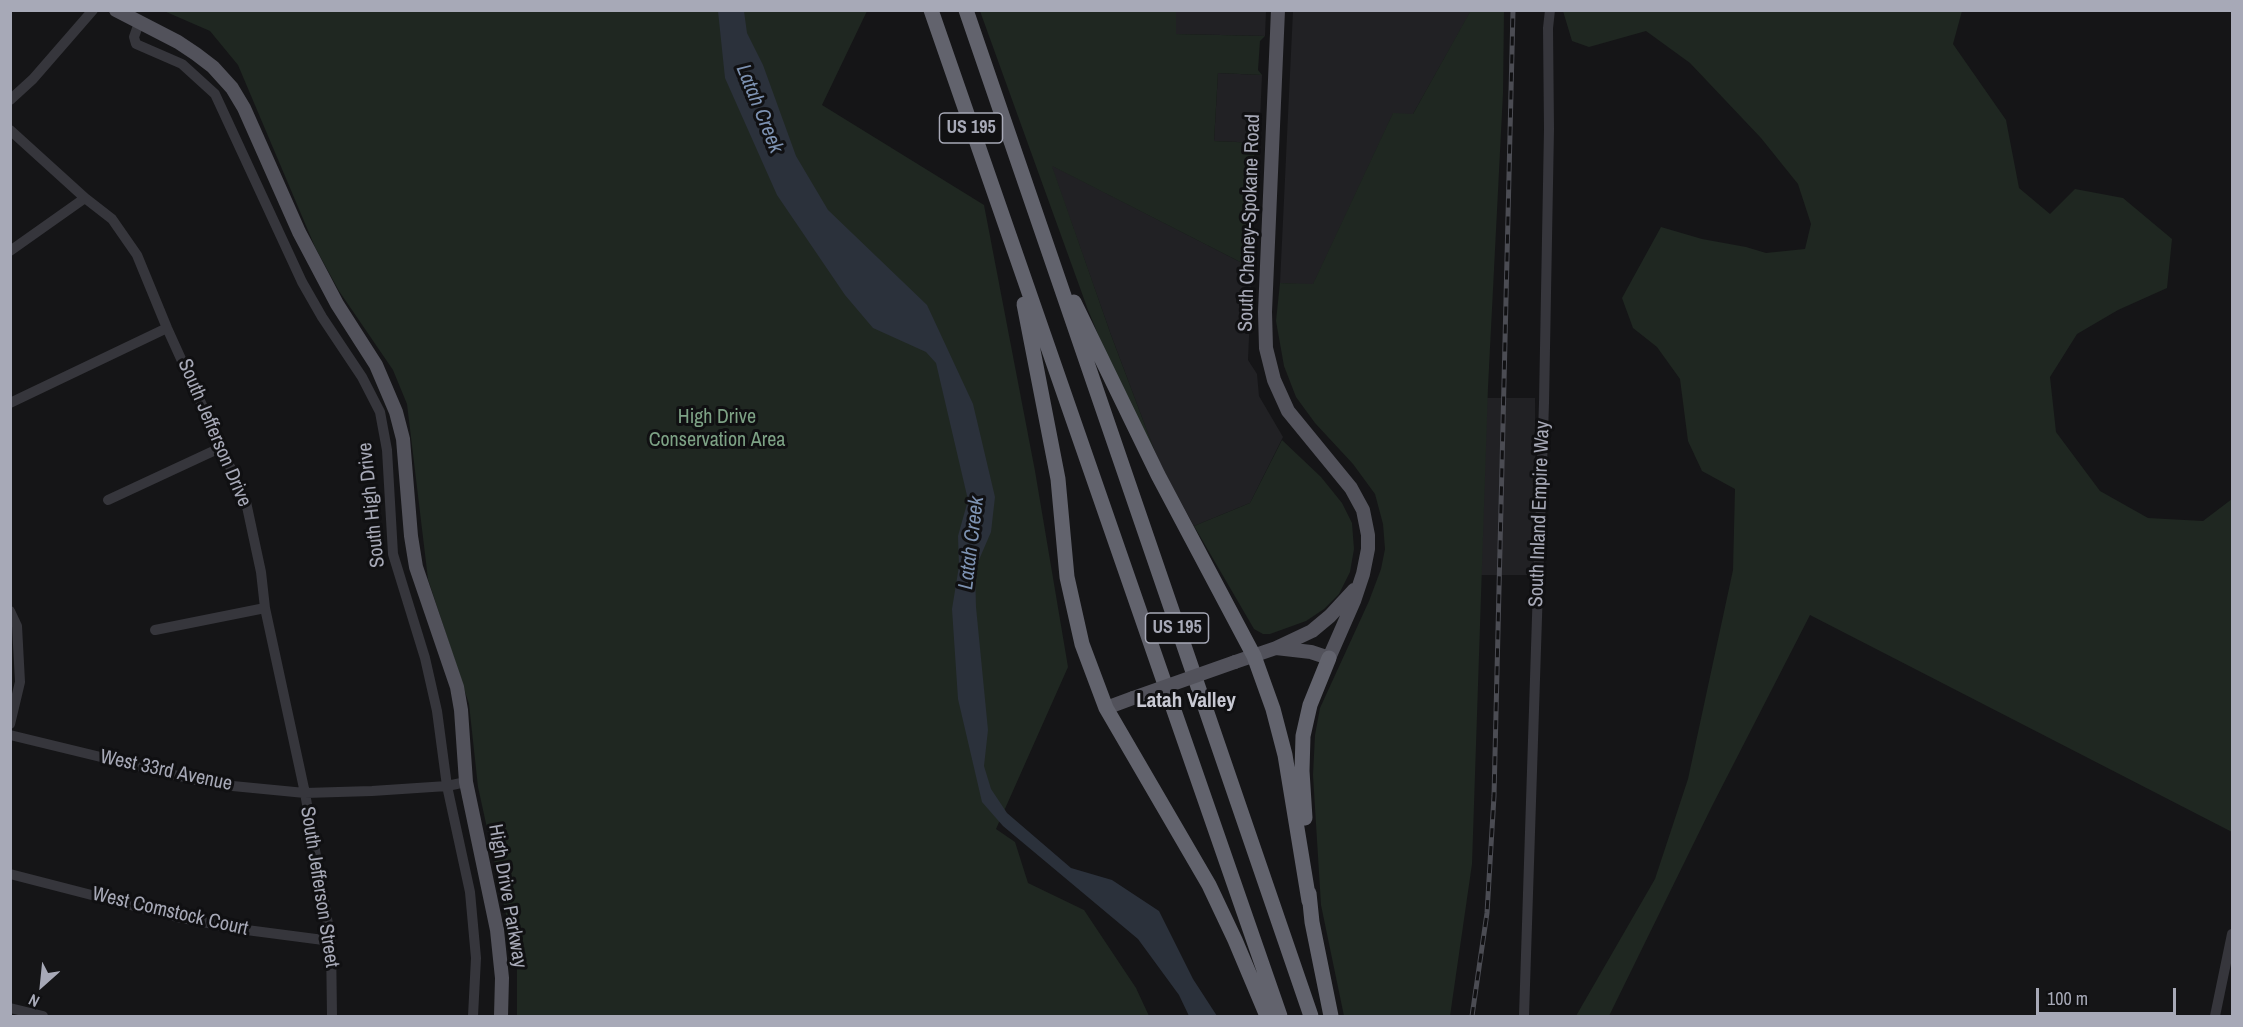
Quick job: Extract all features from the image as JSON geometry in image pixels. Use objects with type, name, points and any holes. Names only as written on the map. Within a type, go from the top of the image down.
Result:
[{"type":"highway","name":"US 195","points":[[931,10],[1280,1017]]},
{"type":"highway","name":"US 195","points":[[966,10],[1311,1017]]},
{"type":"highway","points":[[1044,240],[1158,475],[1254,656],[1273,709],[1285,755],[1331,1017]]},
{"type":"highway","points":[[1012,245],[1058,479],[1066,577],[1082,644],[1106,708],[1195,859],[1235,940],[1268,1017]]},
{"type":"highway","points":[[1309,901],[1302,747],[1310,705],[1329,658]]},
{"type":"main road","name":"South High Drive","points":[[116,10],[178,42],[213,67],[232,88],[244,108],[298,232],[337,304],[376,365],[396,412],[403,439],[411,536],[416,567],[457,687],[461,710],[466,782]]},
{"type":"main road","name":"South Cheney-Spokane Road","points":[[1276,648],[1311,652],[1329,658],[1354,602],[1368,549],[1368,535],[1362,510],[1351,488],[1288,411],[1274,380],[1266,348],[1265,312],[1278,10]]},
{"type":"main road","name":"South Cheney-Spokane Road","points":[[1106,708],[1276,648],[1303,636],[1323,622],[1359,585]]},
{"type":"main road","name":"High Drive Parkway","points":[[466,782],[497,930],[502,978],[501,1017]]},
{"type":"street","points":[[10,99],[33,79],[93,10]]},
{"type":"street","name":"South Inland Empire Way","points":[[1524,1017],[1544,403],[1550,10]]},
{"type":"street","name":"South High Drive","points":[[139,23],[134,37],[136,44],[182,64],[215,94],[302,282],[362,377],[380,412],[387,450],[393,554],[425,658],[437,711],[447,786],[470,892],[476,958],[473,1017]]},
{"type":"street","name":"South Jefferson Drive","points":[[10,130],[85,198],[112,219],[137,255],[167,328],[246,502],[261,572],[265,608],[305,794]]},
{"type":"street","points":[[10,251],[85,198]]},
{"type":"street","points":[[10,403],[167,328]]},
{"type":"street","points":[[108,500],[222,447]]},
{"type":"street","points":[[155,630],[265,608]]},
{"type":"street","points":[[10,610],[17,626],[20,682],[10,724]]},
{"type":"street","name":"West 33rd Avenue","points":[[10,735],[212,784],[305,794],[372,792],[447,786],[466,782]]},
{"type":"street","name":"South Jefferson Street","points":[[305,794],[331,941],[332,1017]]},
{"type":"street","name":"West Comstock Court","points":[[10,874],[177,917],[239,929],[331,941]]},
{"type":"street","points":[[2215,1017],[2232,934]]},
{"type":"street","points":[[10,1008],[43,1017]]},
{"type":"shaded area","points":[[1176,11],[1266,11],[1265,36],[1176,34]]},
{"type":"shaded area","points":[[1293,11],[1471,11],[1413,114],[1393,114],[1313,285],[1280,283]]},
{"type":"shaded area","points":[[1218,73],[1262,75],[1259,143],[1214,141]]},
{"type":"shaded area","points":[[1051,165],[1252,268],[1248,360],[1257,374],[1259,396],[1283,437],[1250,503],[1194,526],[1158,460]]},
{"type":"shaded area","points":[[1476,398],[1535,398],[1536,575],[1477,575]]},
{"type":"green space","points":[[1471,10],[1504,11],[1503,93],[1488,387],[1472,864],[1450,1016],[1344,1016],[1321,905],[1313,775],[1315,735],[1320,708],[1369,601],[1381,569],[1385,549],[1383,524],[1375,494],[1353,464],[1315,423],[1296,397],[1284,366],[1276,321],[1280,283],[1313,284],[1393,113],[1413,114]]},
{"type":"green space","name":"High Drive Conservation Area","points":[[164,11],[867,11],[822,105],[984,205],[1035,471],[1068,667],[996,829],[1015,842],[1028,883],[1084,910],[1136,988],[1149,1016],[517,1016],[517,965],[478,787],[469,704],[428,579],[407,404],[393,370],[339,291],[315,247],[238,65],[210,31]]},
{"type":"green space","points":[[980,11],[1176,11],[1176,34],[1265,36],[1260,41],[1258,70],[1262,75],[1218,73],[1214,141],[1259,143],[1254,156],[1249,255],[1252,268],[1052,166],[1111,335],[1158,460],[1115,375],[1088,310]]},
{"type":"green space","points":[[1563,11],[1962,11],[1953,44],[2006,120],[2019,188],[2050,214],[2075,189],[2123,198],[2172,239],[2167,288],[2118,310],[2077,334],[2050,377],[2056,432],[2100,491],[2148,518],[2203,521],[2232,499],[2232,832],[1810,615],[1712,806],[1609,1016],[1576,1016],[1655,879],[1688,779],[1733,570],[1735,489],[1702,471],[1688,441],[1680,379],[1657,347],[1633,328],[1622,298],[1661,227],[1766,253],[1805,249],[1811,224],[1798,184],[1761,138],[1690,63],[1646,31],[1589,47],[1572,41]]},
{"type":"green space","points":[[1282,440],[1321,477],[1342,503],[1352,523],[1354,549],[1350,572],[1339,594],[1324,609],[1306,621],[1270,634],[1263,634],[1254,629],[1194,526],[1250,503]]},
{"type":"water","name":"Latah Creek","points":[[718,11],[744,11],[747,33],[763,65],[796,156],[828,210],[927,305],[973,404],[995,497],[991,532],[975,569],[976,607],[988,730],[984,766],[991,789],[1007,813],[1071,868],[1112,880],[1159,911],[1193,979],[1217,1016],[1189,1016],[1179,995],[1138,939],[1003,826],[982,802],[958,699],[952,609],[959,566],[958,536],[968,500],[936,363],[926,352],[873,328],[845,295],[777,195],[725,78]]},
{"type":"railway","points":[[1472,1016],[1487,913],[1494,796],[1513,10]]},
{"type":"district","name":"Latah Valley","points":[[1186,701]]}]
